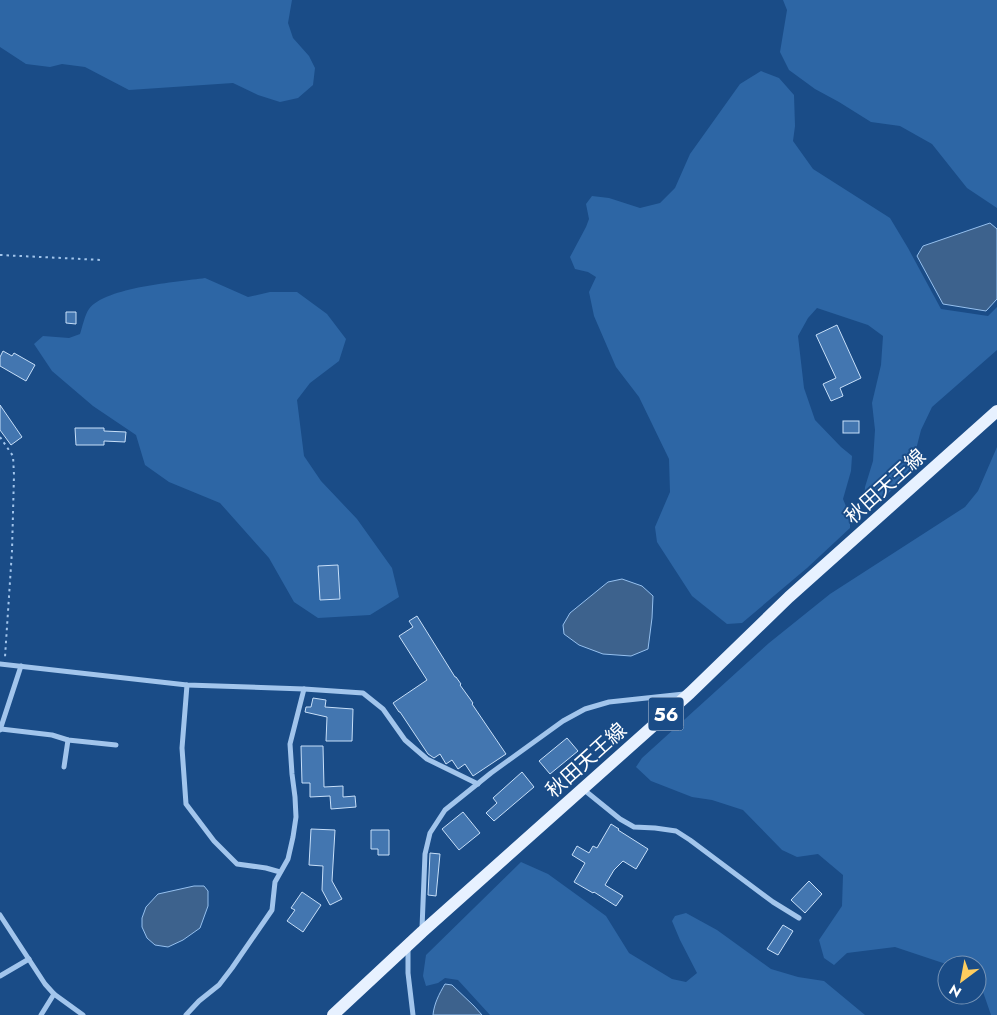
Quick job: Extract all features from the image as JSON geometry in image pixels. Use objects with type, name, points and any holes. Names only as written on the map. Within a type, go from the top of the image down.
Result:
[{"type":"main road","name":"秋田天王線","points":[[333,1015],[422,932],[690,693],[789,597],[997,411]]},
{"type":"street","points":[[2,664],[187,685],[304,689],[362,694],[383,708],[405,740],[426,759],[478,784]]},
{"type":"street","points":[[21,666],[0,730],[52,734],[68,740],[116,745]]},
{"type":"street","points":[[187,685],[182,748],[186,804],[214,841],[237,864],[280,872]]},
{"type":"street","points":[[186,1015],[219,985],[272,910],[275,882],[288,859],[295,824],[295,797],[290,744],[304,689]]},
{"type":"street","points":[[422,932],[425,854],[430,833],[445,810],[563,721],[585,709],[609,702],[690,693]]},
{"type":"street","points":[[64,767],[68,740]]},
{"type":"street","points":[[582,788],[620,819],[634,827],[676,832],[690,840],[773,902],[798,918]]},
{"type":"street","points":[[0,915],[45,984],[54,994],[83,1015]]},
{"type":"street","points":[[408,946],[408,973],[413,1015]]},
{"type":"street","points":[[0,976],[29,959]]},
{"type":"street","points":[[41,1015],[54,994]]},
{"type":"path","points":[[0,255],[102,260]]},
{"type":"path","points":[[0,437],[13,456],[14,475],[12,551],[2,664]]},
{"type":"shaded area","points":[[0,0],[292,0],[288,23],[293,38],[309,56],[315,68],[313,85],[298,98],[280,102],[258,95],[233,83],[129,90],[85,67],[62,64],[50,67],[26,64],[0,47]]},
{"type":"shaded area","points":[[783,0],[997,0],[997,208],[967,188],[932,144],[900,126],[871,122],[815,89],[789,70],[780,52],[787,10]]},
{"type":"shaded area","points":[[761,71],[779,78],[794,95],[795,126],[793,141],[813,169],[890,218],[941,309],[988,316],[997,307],[997,350],[932,407],[921,430],[912,465],[897,485],[879,502],[864,499],[865,487],[873,461],[875,430],[872,403],[881,365],[883,336],[868,325],[817,308],[808,318],[798,336],[804,388],[815,420],[852,456],[851,471],[843,499],[850,516],[850,528],[807,568],[742,623],[727,624],[692,596],[657,542],[655,527],[670,492],[669,459],[639,397],[616,367],[594,316],[589,292],[596,277],[588,272],[575,269],[570,257],[589,219],[586,204],[592,196],[609,198],[640,208],[660,203],[675,188],[690,154],[740,84]]},
{"type":"shaded area","points":[[990,223],[997,229],[997,299],[986,311],[943,304],[917,256],[923,246]]},
{"type":"shaded area","points":[[205,278],[248,297],[270,292],[297,292],[327,314],[346,339],[339,361],[310,383],[297,400],[304,456],[321,481],[357,519],[392,568],[399,597],[370,615],[318,618],[294,602],[269,558],[220,503],[169,482],[145,465],[136,435],[93,406],[52,371],[34,344],[43,336],[69,338],[80,334],[89,309],[110,295],[143,287]]},
{"type":"shaded area","points":[[997,447],[997,1015],[991,1015],[987,1003],[987,955],[937,955],[937,961],[895,947],[847,953],[834,965],[824,958],[819,940],[842,906],[843,875],[818,854],[797,857],[782,850],[743,810],[712,800],[692,797],[651,781],[636,767],[642,758],[769,643],[830,594],[965,507],[978,491]]},
{"type":"shaded area","points":[[622,579],[642,586],[653,596],[648,649],[631,656],[603,654],[579,645],[564,634],[563,625],[570,613],[608,582]]},
{"type":"shaded area","points":[[521,862],[548,874],[606,916],[629,953],[672,979],[686,982],[697,973],[672,921],[675,916],[686,913],[717,930],[771,969],[798,977],[824,981],[865,1015],[490,1015],[458,980],[445,978],[438,983],[426,986],[423,976],[426,955]]},
{"type":"shaded area","points":[[194,886],[204,886],[208,891],[208,906],[200,928],[183,940],[168,947],[155,945],[147,938],[142,927],[142,918],[146,907],[158,894]]},
{"type":"shaded area","points":[[445,984],[452,985],[482,1015],[433,1015],[437,999]]},
{"type":"building","points":[[66,312],[76,312],[76,324],[66,323]]},
{"type":"building","points":[[837,325],[861,378],[840,388],[843,396],[831,401],[823,384],[836,378],[816,335]]},
{"type":"building","points":[[3,351],[12,356],[14,353],[35,365],[26,381],[0,366],[0,357]]},
{"type":"building","points":[[0,405],[22,437],[11,445],[0,430]]},
{"type":"building","points":[[843,421],[859,421],[859,433],[843,433]]},
{"type":"building","points":[[75,428],[104,428],[104,431],[126,432],[125,442],[104,441],[104,445],[76,445]]},
{"type":"building","points":[[338,565],[340,599],[320,600],[318,566]]},
{"type":"building","points":[[417,616],[506,754],[473,776],[465,764],[458,769],[452,760],[446,764],[440,754],[434,758],[428,754],[393,703],[427,680],[399,636],[413,627],[409,621]]},
{"type":"building","points":[[313,698],[326,700],[325,707],[353,709],[352,741],[326,741],[327,717],[305,712],[306,707],[311,707]]},
{"type":"building","points":[[567,738],[578,751],[550,774],[539,761]]},
{"type":"building","points":[[301,746],[323,746],[324,787],[343,786],[343,797],[355,796],[356,807],[331,809],[330,796],[310,797],[310,783],[302,783]]},
{"type":"building","points":[[522,772],[534,787],[494,821],[486,813],[497,803],[493,798]]},
{"type":"building","points":[[463,812],[480,833],[459,850],[442,829]]},
{"type":"building","points":[[611,824],[648,849],[636,869],[623,861],[614,870],[605,885],[623,896],[616,906],[574,882],[585,863],[572,855],[577,846],[589,853],[593,846],[597,848]]},
{"type":"building","points":[[311,829],[335,830],[332,881],[342,899],[330,905],[322,890],[323,866],[309,865]]},
{"type":"building","points":[[371,830],[389,830],[389,855],[378,855],[378,849],[371,849]]},
{"type":"building","points":[[430,853],[440,854],[436,896],[428,895]]},
{"type":"building","points":[[809,881],[822,894],[805,913],[791,900]]},
{"type":"building","points":[[302,892],[321,905],[303,932],[287,921],[295,910],[291,908]]},
{"type":"building","points":[[783,925],[793,931],[778,955],[767,949]]}]
